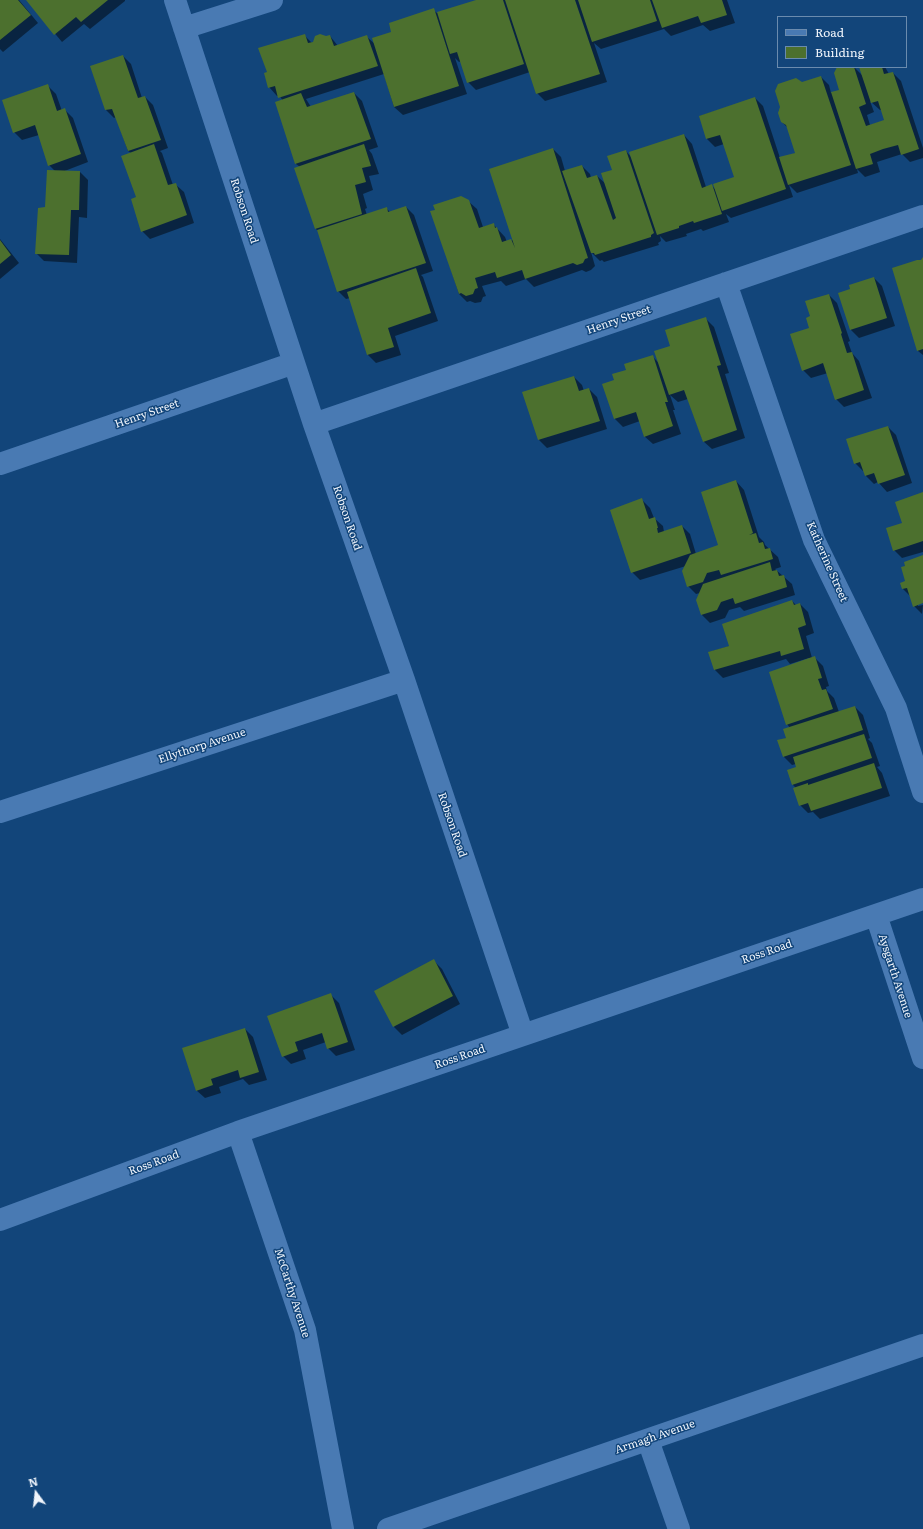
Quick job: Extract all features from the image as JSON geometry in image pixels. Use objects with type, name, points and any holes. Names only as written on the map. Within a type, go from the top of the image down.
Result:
[{"type":"street","name":"Robson Road","points":[[175,0],[314,424],[404,680],[523,1035]]},
{"type":"street","points":[[184,28],[272,0]]},
{"type":"street","name":"Henry Street","points":[[314,424],[923,216]]},
{"type":"street","name":"Katherine Street","points":[[726,283],[814,540],[896,708],[923,792]]},
{"type":"street","name":"Henry Street","points":[[0,464],[294,364]]},
{"type":"street","name":"Ellythorp Avenue","points":[[0,812],[404,680]]},
{"type":"street","name":"Ross Road","points":[[0,1220],[238,1132],[923,899]]},
{"type":"street","name":"Aysgarth Avenue","points":[[876,915],[923,1058]]},
{"type":"street","name":"McCarthy Avenue","points":[[238,1132],[305,1330],[342,1529]]},
{"type":"street","name":"Armagh Avenue","points":[[388,1529],[923,1345]]},
{"type":"street","points":[[648,1440],[679,1529]]},
{"type":"building","points":[[0,0],[18,0],[31,15],[0,40]]},
{"type":"building","points":[[26,0],[108,0],[81,22],[76,17],[54,35]]},
{"type":"building","points":[[476,0],[503,0],[524,64],[467,83],[457,52],[450,54],[437,12]]},
{"type":"building","points":[[505,0],[575,0],[600,74],[536,94]]},
{"type":"building","points":[[578,0],[650,0],[657,21],[592,42]]},
{"type":"building","points":[[652,0],[722,0],[727,15],[701,23],[698,16],[662,28]]},
{"type":"building","points":[[434,8],[459,86],[394,107],[372,38],[391,32],[389,23]]},
{"type":"building","points":[[305,34],[308,43],[313,42],[315,36],[320,34],[326,36],[330,35],[334,46],[367,35],[378,66],[278,98],[275,86],[268,88],[264,73],[267,72],[258,48]]},
{"type":"building","points":[[123,55],[138,98],[145,96],[161,140],[128,151],[112,109],[105,110],[90,66]]},
{"type":"building","points":[[836,68],[854,68],[866,104],[859,107],[866,126],[884,120],[878,101],[871,103],[859,68],[882,68],[884,74],[893,72],[919,149],[901,155],[898,145],[883,149],[870,154],[873,164],[856,169],[831,92],[839,90],[834,73]]},
{"type":"building","points":[[821,76],[851,165],[788,185],[779,157],[795,153],[786,125],[781,122],[778,113],[780,107],[775,91],[778,84],[796,78],[802,82]]},
{"type":"building","points":[[48,84],[57,111],[65,108],[81,154],[48,166],[35,125],[13,133],[2,100]]},
{"type":"building","points":[[354,92],[371,139],[295,164],[275,102],[301,93],[307,107]]},
{"type":"building","points":[[755,97],[786,189],[722,211],[713,184],[734,177],[720,135],[706,139],[699,116]]},
{"type":"building","points":[[684,134],[702,188],[712,184],[722,214],[694,223],[693,221],[679,226],[679,228],[657,235],[629,152]]},
{"type":"building","points":[[154,144],[168,185],[176,183],[187,215],[141,232],[131,199],[136,197],[121,156]]},
{"type":"building","points":[[364,144],[371,166],[362,168],[366,182],[355,185],[362,214],[315,229],[294,168]]},
{"type":"building","points":[[553,148],[588,258],[585,259],[583,263],[577,265],[573,263],[525,279],[522,270],[497,278],[495,272],[475,278],[478,288],[475,289],[473,294],[466,296],[461,293],[459,294],[430,211],[435,210],[433,205],[461,196],[469,200],[479,228],[494,223],[495,228],[497,227],[502,242],[511,239],[515,248],[489,169]]},
{"type":"building","points":[[626,150],[654,233],[651,237],[595,255],[594,253],[591,253],[562,171],[582,165],[587,178],[597,175],[613,220],[616,218],[601,173],[612,170],[607,156]]},
{"type":"building","points":[[47,170],[80,171],[79,210],[71,210],[69,255],[35,254],[38,208],[45,207]]},
{"type":"building","points":[[406,206],[426,263],[337,292],[317,230],[387,207],[388,212]]},
{"type":"building","points":[[0,240],[11,255],[0,264]]},
{"type":"building","points":[[923,257],[923,349],[917,351],[892,268],[921,260]]},
{"type":"building","points":[[416,268],[431,313],[388,328],[394,347],[367,355],[347,292]]},
{"type":"building","points":[[874,277],[887,318],[850,330],[838,293],[850,289],[849,285]]},
{"type":"building","points":[[829,294],[847,353],[852,352],[864,390],[835,400],[823,363],[802,371],[790,334],[809,328],[806,318],[810,316],[805,301]]},
{"type":"building","points":[[706,317],[721,365],[717,366],[737,430],[703,442],[684,390],[669,395],[654,351],[670,346],[665,330]]},
{"type":"building","points":[[653,355],[668,402],[665,402],[673,426],[644,437],[636,412],[614,419],[602,384],[614,380],[612,374],[626,370],[624,364]]},
{"type":"building","points":[[574,376],[579,391],[589,388],[600,421],[538,440],[522,392]]},
{"type":"building","points":[[888,426],[905,475],[878,484],[874,473],[865,476],[860,462],[854,464],[846,439]]},
{"type":"building","points":[[736,480],[753,533],[749,535],[756,533],[759,543],[763,542],[765,549],[770,548],[773,559],[721,575],[719,570],[707,573],[703,582],[687,587],[682,571],[690,555],[718,545],[701,492]]},
{"type":"building","points":[[923,492],[923,541],[893,551],[886,528],[902,523],[895,502]]},
{"type":"building","points":[[642,498],[649,519],[655,517],[658,533],[682,525],[691,553],[631,573],[610,510]]},
{"type":"building","points":[[923,555],[923,603],[913,607],[907,588],[902,589],[900,583],[905,581],[901,567],[905,566],[904,562]]},
{"type":"building","points":[[770,562],[772,571],[777,570],[779,576],[784,575],[787,587],[735,604],[733,598],[721,602],[717,610],[701,615],[696,600],[703,584]]},
{"type":"building","points":[[792,600],[794,605],[800,603],[806,625],[798,628],[804,649],[781,656],[780,651],[714,670],[708,652],[729,646],[722,624]]},
{"type":"building","points":[[815,656],[822,678],[818,679],[822,690],[826,689],[833,709],[786,725],[769,672]]},
{"type":"building","points":[[855,706],[863,730],[783,757],[777,740],[786,738],[783,729]]},
{"type":"building","points":[[864,734],[872,758],[792,785],[787,770],[796,767],[793,757]]},
{"type":"building","points":[[874,763],[882,788],[811,811],[808,803],[799,806],[793,788],[808,783],[808,785]]},
{"type":"building","points":[[434,959],[453,996],[393,1027],[374,991]]},
{"type":"building","points":[[331,993],[348,1042],[327,1049],[322,1033],[295,1042],[298,1051],[282,1057],[267,1016]]},
{"type":"building","points":[[245,1028],[259,1072],[240,1078],[238,1070],[211,1079],[213,1085],[196,1091],[182,1048]]}]
